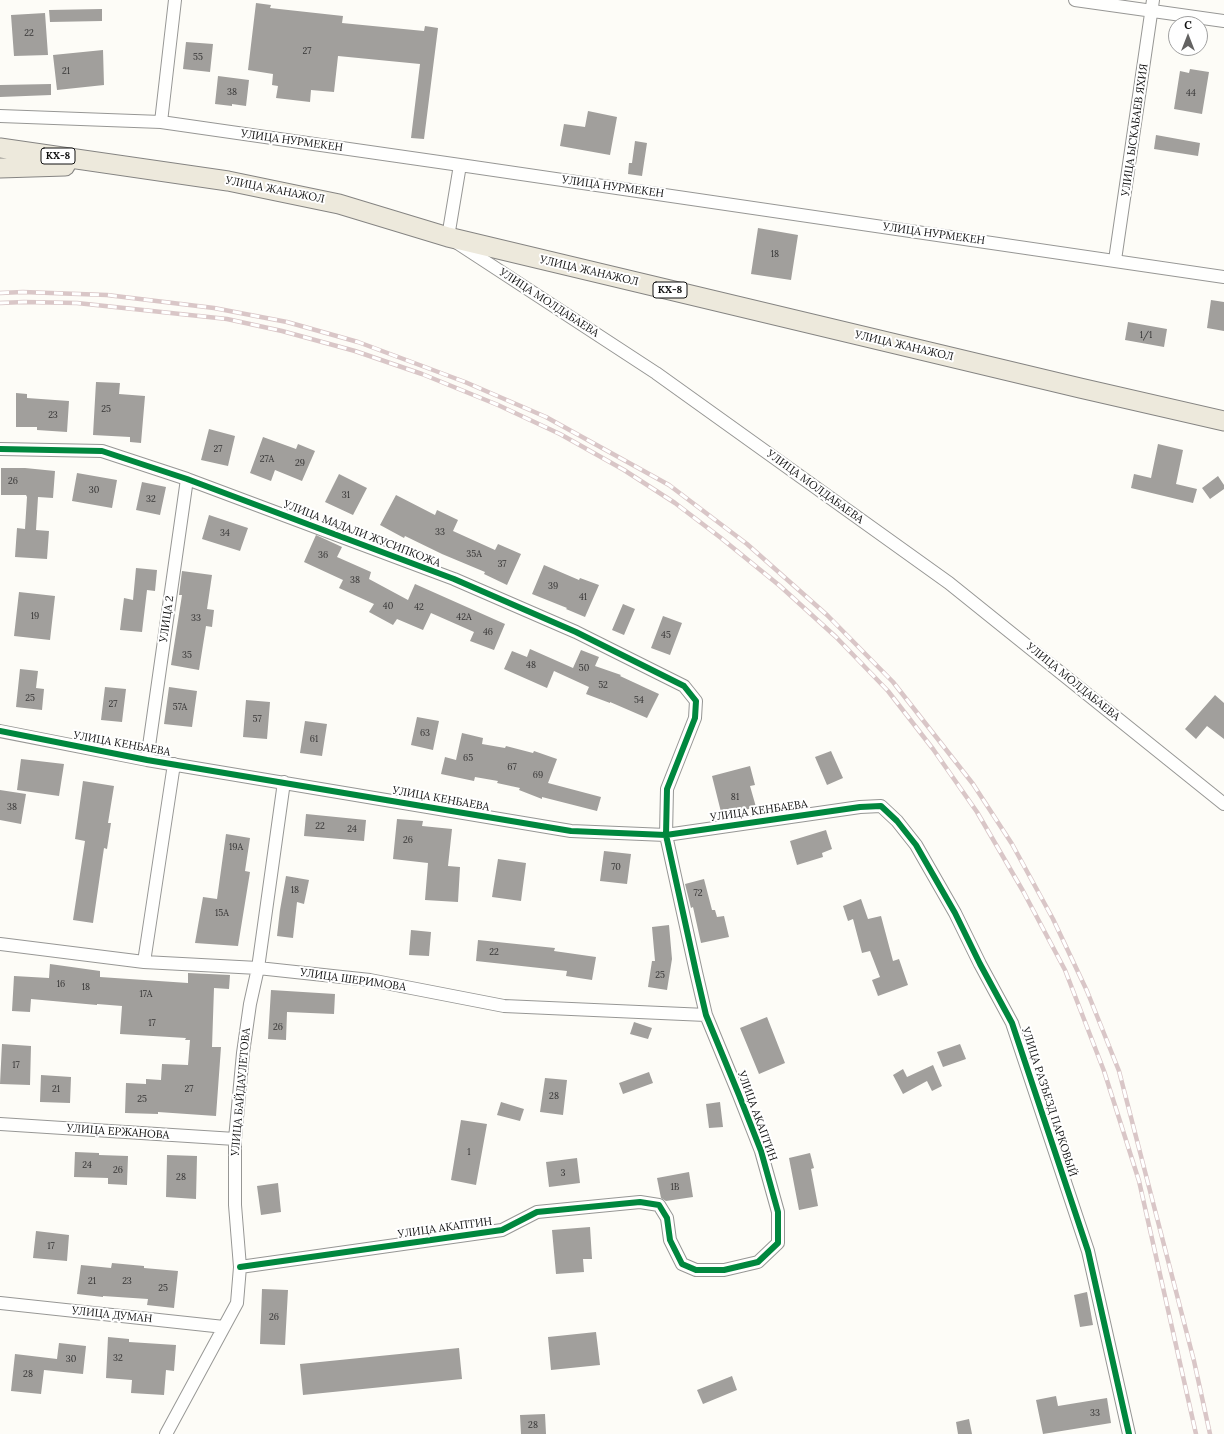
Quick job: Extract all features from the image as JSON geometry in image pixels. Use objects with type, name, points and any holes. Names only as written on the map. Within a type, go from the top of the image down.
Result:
[{"type":"main road","name":"КХ-8","points":[[0,148],[116,165]]},
{"type":"main road","name":"КХ-8","points":[[0,168],[116,165]]},
{"type":"main road","name":"УЛИЦА ЖАНАЖОЛ","points":[[116,165],[228,180],[340,204],[448,237],[1088,390],[1224,421]]},
{"type":"street","points":[[161,122],[175,0]]},
{"type":"street","points":[[1075,0],[1153,6],[1224,22]]},
{"type":"street","name":"УЛИЦА ЫСКАБАЕВ ЯХИЯ","points":[[1115,260],[1153,6]]},
{"type":"street","name":"УЛИЦА НУРМЕКЕН","points":[[0,116],[161,122],[1224,277]]},
{"type":"street","points":[[448,237],[460,165]]},
{"type":"street","name":"УЛИЦА МОЛДАБАЕВА","points":[[448,237],[656,373],[950,583],[1224,804]]},
{"type":"street","name":"УЛИЦА МАДАЛИ ЖУСИПКОЖА","points":[[0,449],[102,452],[187,479],[454,579],[576,632],[684,686],[696,701]]},
{"type":"street","name":"УЛИЦА 2","points":[[147,760],[187,479]]},
{"type":"street","name":"УЛИЦА АКАПТИН","points":[[240,1267],[502,1230],[537,1212],[640,1202],[659,1205],[667,1218],[670,1240],[682,1264],[696,1270],[724,1270],[758,1262],[778,1243],[778,1212],[761,1151],[706,1015],[666,835],[667,789],[695,718],[696,701]]},
{"type":"street","name":"УЛИЦА КЕНБАЕВА","points":[[0,731],[147,760],[571,831],[666,835],[860,807],[882,806]]},
{"type":"street","points":[[144,962],[174,764]]},
{"type":"street","name":"УЛИЦА БАЙДАУЛЕТОВА","points":[[166,1434],[237,1303],[240,1267],[235,1205],[235,1139],[243,1053],[250,1004],[258,968],[284,782]]},
{"type":"street","name":"УЛИЦА РАЗЪЕЗД ПАРКОВЫЙ","points":[[882,806],[898,821],[916,845],[955,913],[980,964],[1012,1023],[1088,1251],[1129,1434]]},
{"type":"street","name":"УЛИЦА ШЕРИМОВА","points":[[0,944],[144,962],[258,968],[370,980],[504,1006],[706,1015]]},
{"type":"street","name":"УЛИЦА ЕРЖАНОВА","points":[[0,1124],[235,1139]]},
{"type":"street","name":"УЛИЦА ДУМАН","points":[[0,1303],[224,1327]]},
{"type":"building","points":[[256,3],[271,5],[270,8],[343,16],[342,23],[424,31],[425,26],[438,28],[424,139],[411,138],[420,64],[338,56],[334,92],[311,90],[310,102],[276,98],[278,86],[272,85],[273,74],[248,70]]},
{"type":"building","points":[[102,9],[102,21],[50,22],[49,10]]},
{"type":"building","points":[[45,13],[48,55],[14,56],[11,15]]},
{"type":"building","points":[[186,42],[213,44],[210,72],[183,69]]},
{"type":"building","points":[[103,50],[104,85],[57,90],[53,55]]},
{"type":"building","points":[[1190,69],[1209,72],[1202,114],[1174,109],[1180,71],[1189,73]]},
{"type":"building","points":[[218,76],[249,80],[246,106],[215,104]]},
{"type":"building","points":[[51,84],[51,95],[0,97],[0,85]]},
{"type":"building","points":[[588,111],[617,117],[610,155],[560,146],[564,124],[585,127]]},
{"type":"building","points":[[1156,135],[1200,143],[1198,156],[1154,149]]},
{"type":"building","points":[[635,141],[647,143],[642,176],[628,174],[629,163],[632,163]]},
{"type":"building","points":[[758,228],[798,235],[791,280],[751,274]]},
{"type":"building","points":[[1211,300],[1224,302],[1224,331],[1207,328]]},
{"type":"building","points":[[1128,322],[1167,329],[1164,347],[1125,340]]},
{"type":"building","points":[[96,382],[120,383],[119,394],[145,396],[141,443],[130,442],[130,437],[93,435]]},
{"type":"building","points":[[16,393],[27,394],[27,398],[69,401],[67,432],[37,430],[37,427],[16,427]]},
{"type":"building","points":[[209,429],[235,436],[228,466],[201,460]]},
{"type":"building","points":[[263,437],[296,449],[298,444],[315,451],[302,481],[275,470],[271,481],[250,473]]},
{"type":"building","points":[[1158,444],[1183,450],[1176,484],[1197,489],[1193,503],[1131,488],[1134,474],[1151,478]]},
{"type":"building","points":[[1,468],[25,468],[55,471],[53,498],[38,497],[36,530],[49,531],[47,559],[15,557],[17,528],[25,529],[27,497],[26,495],[1,495]]},
{"type":"building","points":[[77,473],[117,480],[112,508],[72,501]]},
{"type":"building","points":[[339,474],[367,488],[353,515],[325,502]]},
{"type":"building","points":[[1218,476],[1224,485],[1224,489],[1210,499],[1202,488]]},
{"type":"building","points":[[142,482],[166,487],[160,515],[136,510]]},
{"type":"building","points":[[396,495],[435,515],[437,510],[458,520],[453,531],[495,550],[498,544],[521,554],[507,585],[484,574],[485,572],[442,554],[405,536],[404,538],[380,525]]},
{"type":"building","points":[[209,515],[248,528],[240,551],[202,539]]},
{"type":"building","points":[[316,535],[342,547],[337,557],[371,572],[369,579],[408,600],[415,584],[505,624],[494,650],[470,641],[474,632],[431,613],[423,630],[397,619],[393,625],[369,612],[374,604],[339,588],[343,580],[304,562]]},
{"type":"building","points":[[544,565],[579,580],[580,578],[599,585],[585,617],[532,594]]},
{"type":"building","points":[[136,568],[157,570],[155,591],[147,590],[142,632],[120,630],[124,598],[133,600]]},
{"type":"building","points":[[182,571],[212,575],[207,609],[214,610],[212,627],[206,626],[199,670],[171,665],[182,595],[179,595]]},
{"type":"building","points":[[19,592],[55,596],[50,640],[14,636]]},
{"type":"building","points":[[623,604],[635,609],[624,635],[612,630]]},
{"type":"building","points":[[663,616],[682,623],[670,655],[651,648]]},
{"type":"building","points":[[530,649],[573,668],[581,650],[599,657],[595,666],[621,675],[620,676],[659,694],[647,718],[610,702],[586,694],[589,687],[554,671],[547,688],[504,669],[512,651],[527,657]]},
{"type":"building","points":[[20,669],[38,671],[36,688],[44,689],[42,710],[16,707]]},
{"type":"building","points":[[105,687],[126,689],[122,722],[101,720]]},
{"type":"building","points":[[169,687],[197,691],[192,727],[164,724]]},
{"type":"building","points":[[1215,695],[1224,703],[1224,739],[1207,726],[1196,739],[1185,729]]},
{"type":"building","points":[[246,700],[270,702],[267,739],[243,737]]},
{"type":"building","points":[[417,717],[439,721],[433,750],[411,745]]},
{"type":"building","points":[[305,721],[327,724],[322,756],[300,753]]},
{"type":"building","points":[[462,733],[483,738],[482,744],[505,748],[506,746],[533,753],[534,751],[557,759],[548,783],[601,797],[597,811],[542,797],[542,799],[519,790],[520,788],[497,783],[498,781],[475,777],[474,781],[441,774],[445,757],[456,760]]},
{"type":"building","points":[[831,751],[843,778],[827,785],[815,757]]},
{"type":"building","points":[[21,759],[64,764],[59,796],[17,790]]},
{"type":"building","points":[[750,766],[755,785],[750,786],[756,807],[722,816],[712,776]]},
{"type":"building","points":[[83,781],[114,786],[108,823],[111,823],[107,849],[104,848],[93,923],[73,920],[85,841],[75,839]]},
{"type":"building","points":[[0,790],[26,794],[21,824],[0,820]]},
{"type":"building","points":[[306,814],[366,820],[364,841],[304,836]]},
{"type":"building","points":[[397,819],[423,821],[422,826],[452,829],[448,866],[460,867],[458,902],[425,900],[428,863],[393,859]]},
{"type":"building","points":[[826,830],[832,849],[822,853],[823,857],[797,865],[790,841]]},
{"type":"building","points":[[226,834],[250,838],[245,871],[250,872],[238,946],[195,943],[203,897],[217,899]]},
{"type":"building","points":[[604,851],[631,854],[627,884],[600,881]]},
{"type":"building","points":[[498,859],[526,863],[521,901],[492,897]]},
{"type":"building","points":[[286,876],[309,880],[304,904],[297,902],[293,938],[277,936]]},
{"type":"building","points":[[704,879],[712,910],[715,910],[717,917],[724,916],[729,937],[701,943],[693,907],[691,908],[685,884]]},
{"type":"building","points":[[861,899],[868,919],[881,916],[893,961],[899,959],[908,985],[878,996],[872,980],[880,977],[870,951],[862,953],[853,919],[848,921],[843,906]]},
{"type":"building","points":[[669,925],[672,959],[667,990],[648,987],[652,961],[655,961],[652,927]]},
{"type":"building","points":[[411,930],[431,932],[429,956],[409,955]]},
{"type":"building","points":[[478,940],[555,948],[554,951],[596,957],[592,980],[566,976],[567,971],[476,961]]},
{"type":"building","points":[[50,964],[100,971],[100,977],[188,983],[188,973],[230,975],[229,989],[214,988],[212,1047],[221,1047],[216,1116],[158,1112],[158,1114],[125,1113],[126,1083],[146,1084],[146,1079],[161,1080],[162,1064],[188,1065],[190,1040],[185,1040],[186,1038],[120,1034],[122,1006],[31,999],[30,1012],[12,1011],[14,976],[49,978]]},
{"type":"building","points":[[271,990],[335,994],[334,1014],[287,1012],[286,1040],[268,1039]]},
{"type":"building","points":[[767,1017],[785,1063],[759,1074],[740,1028]]},
{"type":"building","points":[[634,1022],[652,1028],[648,1039],[630,1034]]},
{"type":"building","points":[[2,1044],[31,1046],[30,1085],[0,1084]]},
{"type":"building","points":[[960,1044],[966,1059],[943,1067],[937,1052]]},
{"type":"building","points":[[933,1065],[942,1086],[932,1091],[927,1081],[903,1094],[893,1075],[903,1069],[907,1077]]},
{"type":"building","points":[[649,1072],[653,1083],[623,1094],[619,1083]]},
{"type":"building","points":[[41,1075],[71,1077],[70,1103],[40,1102]]},
{"type":"building","points":[[545,1078],[567,1080],[563,1115],[540,1112]]},
{"type":"building","points":[[501,1102],[524,1109],[520,1121],[497,1115]]},
{"type":"building","points":[[720,1102],[723,1127],[709,1128],[706,1104]]},
{"type":"building","points":[[461,1120],[487,1124],[476,1185],[451,1180]]},
{"type":"building","points":[[75,1152],[128,1156],[127,1185],[108,1184],[108,1178],[74,1177]]},
{"type":"building","points":[[810,1153],[814,1168],[811,1169],[818,1206],[799,1210],[789,1158]]},
{"type":"building","points":[[167,1155],[197,1156],[196,1199],[166,1197]]},
{"type":"building","points":[[577,1158],[580,1183],[549,1187],[546,1162]]},
{"type":"building","points":[[689,1172],[693,1197],[666,1201],[661,1198],[657,1178]]},
{"type":"building","points":[[278,1183],[281,1212],[261,1215],[257,1186]]},
{"type":"building","points":[[590,1227],[592,1259],[583,1259],[584,1272],[556,1274],[552,1230]]},
{"type":"building","points":[[36,1231],[69,1235],[67,1261],[33,1258]]},
{"type":"building","points":[[112,1263],[178,1271],[174,1308],[147,1305],[148,1299],[77,1294],[81,1265],[111,1268]]},
{"type":"building","points":[[262,1289],[288,1290],[285,1345],[260,1344]]},
{"type":"building","points":[[1087,1292],[1093,1325],[1080,1327],[1074,1295]]},
{"type":"building","points":[[596,1332],[600,1365],[551,1370],[548,1337]]},
{"type":"building","points":[[108,1337],[129,1339],[129,1342],[176,1345],[174,1371],[166,1370],[164,1395],[131,1393],[132,1380],[106,1378]]},
{"type":"building","points":[[59,1343],[86,1346],[83,1374],[44,1370],[41,1394],[11,1391],[15,1354],[57,1359]]},
{"type":"building","points":[[459,1348],[462,1379],[303,1395],[300,1364]]},
{"type":"building","points":[[732,1376],[737,1390],[703,1404],[697,1390]]},
{"type":"building","points":[[1056,1396],[1058,1406],[1107,1398],[1111,1423],[1043,1434],[1036,1400]]},
{"type":"building","points":[[545,1414],[546,1434],[521,1434],[520,1415]]},
{"type":"building","points":[[969,1419],[972,1434],[958,1434],[956,1422]]},
{"type":"railway","points":[[0,293],[23,292],[107,295],[214,308],[287,322],[358,342],[465,382],[546,417],[669,485],[747,544],[827,615],[893,682],[973,784],[1012,844],[1053,919],[1087,991],[1119,1071],[1194,1361],[1210,1434]]},
{"type":"railway","points":[[0,303],[77,303],[227,319],[282,331],[355,351],[422,374],[498,405],[560,434],[624,470],[675,503],[721,538],[780,586],[836,637],[888,691],[933,749],[977,812],[1023,891],[1065,970],[1104,1071],[1139,1181],[1196,1434]]},
{"type":"cycle path","points":[[0,449],[102,451],[187,479],[454,579],[576,632],[684,686],[696,701],[695,718],[667,789],[666,835],[706,1015],[761,1151],[778,1212],[778,1243],[758,1262],[724,1270],[696,1270],[682,1264],[670,1240],[667,1218],[659,1205],[640,1202],[537,1212],[502,1230],[240,1267]]},
{"type":"cycle path","points":[[0,731],[147,760],[571,831],[666,835],[860,807],[881,806],[897,821],[916,845],[955,913],[980,964],[1012,1023],[1088,1251],[1129,1434]]}]
